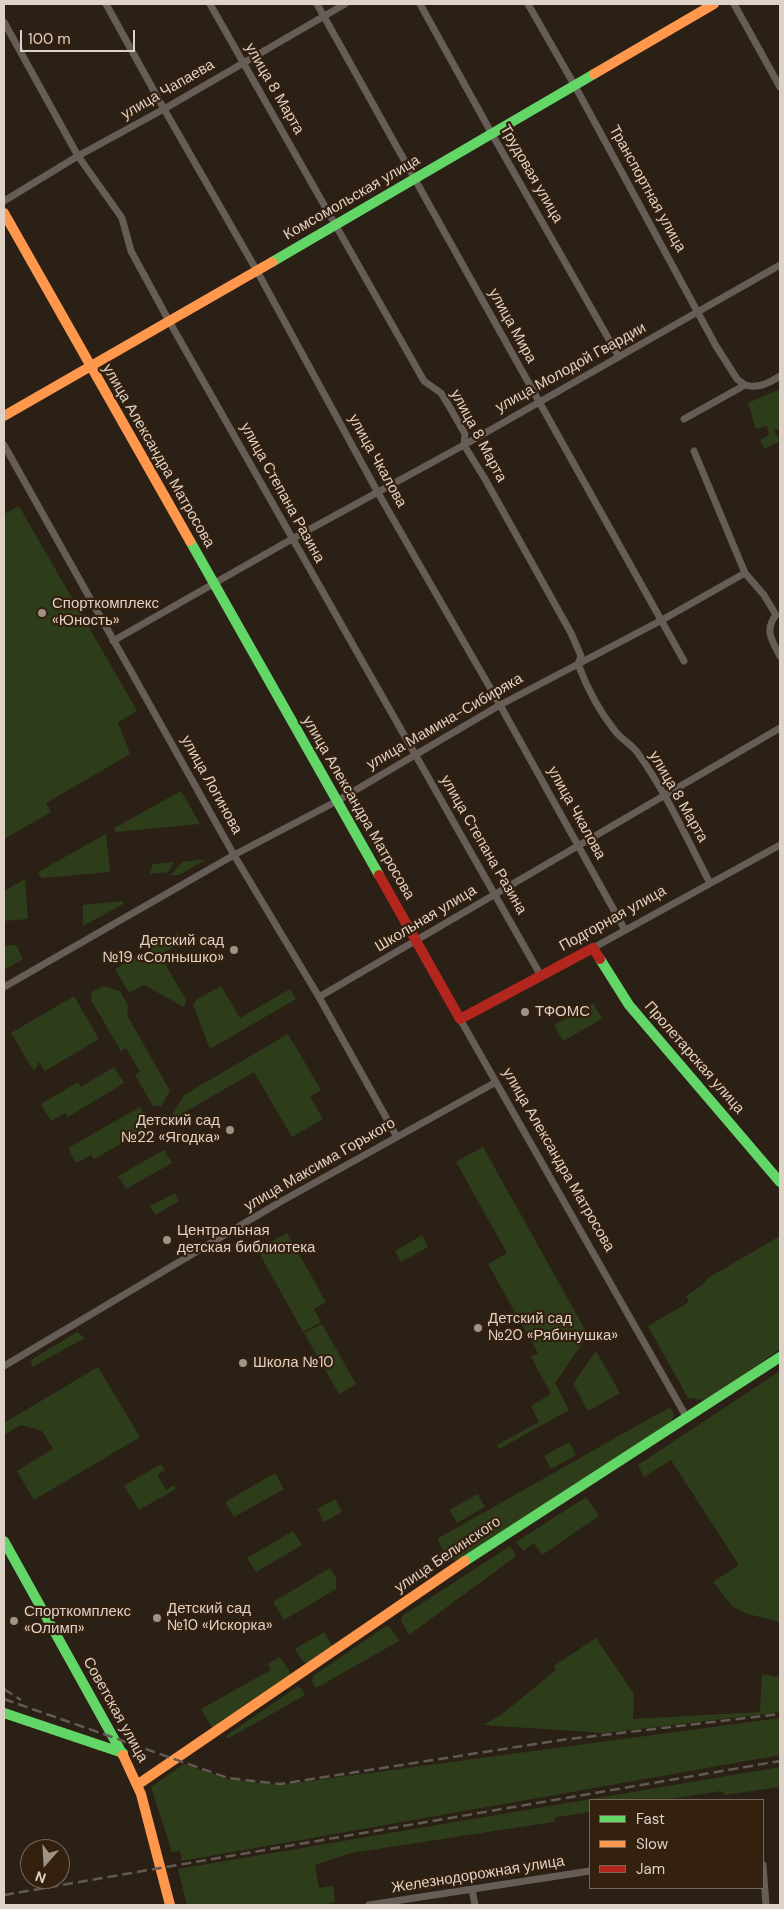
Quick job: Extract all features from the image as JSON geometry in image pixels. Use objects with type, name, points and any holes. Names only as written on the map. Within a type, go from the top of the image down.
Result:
[{"type":"street","name":"улица Чкалова","points":[[106,4],[626,930]]},
{"type":"street","name":"улица 8 Марта","points":[[210,4],[424,382],[441,393],[465,434],[464,445],[486,479],[570,633],[581,656],[578,664],[584,681],[599,708],[616,732],[636,751],[664,797],[710,883]]},
{"type":"street","name":"улица Мира","points":[[317,4],[684,660]]},
{"type":"street","name":"улица Чапаева","points":[[4,201],[78,156],[164,110],[345,4]]},
{"type":"street","name":"Трудовая улица","points":[[420,4],[619,357]]},
{"type":"street","name":"Транспортная улица","points":[[528,4],[730,369],[737,379],[745,385]]},
{"type":"street","name":"Комсомольская улица","points":[[4,416],[257,271],[714,4]]},
{"type":"street","points":[[734,4],[780,87]]},
{"type":"street","name":"улица Степана Разина","points":[[4,22],[78,156],[122,218],[131,251],[169,321],[542,976]]},
{"type":"street","name":"улица Александра Матросова","points":[[4,213],[687,1418]]},
{"type":"street","name":"улица Молодой Гвардии","points":[[114,640],[378,491],[464,445],[780,265]]},
{"type":"street","points":[[684,419],[745,385],[754,388],[780,376]]},
{"type":"street","name":"улица Логинова","points":[[4,445],[234,855],[319,997],[397,1137]]},
{"type":"street","points":[[694,450],[745,573],[778,614],[771,622],[769,629],[772,641],[780,656]]},
{"type":"street","name":"улица Мамина-Сибиряка","points":[[4,987],[234,855],[337,801],[500,705],[662,620],[745,573]]},
{"type":"street","name":"Школьная улица","points":[[319,997],[780,728]]},
{"type":"street","name":"Подгорная улица","points":[[460,1019],[594,948],[780,845]]},
{"type":"street","name":"Пролетарская улица","points":[[594,948],[629,1005],[780,1182]]},
{"type":"street","name":"улица Максима Горького","points":[[4,1366],[280,1202],[496,1082]]},
{"type":"street","name":"улица Белинского","points":[[137,1785],[447,1573],[780,1357]]},
{"type":"street","name":"Советская улица","points":[[4,1541],[123,1753],[137,1785],[170,1905]]},
{"type":"street","points":[[4,1713],[123,1753]]},
{"type":"street","name":"Железнодорожная улица","points":[[369,1905],[589,1871]]},
{"type":"street","points":[[764,1879],[766,1905]]},
{"type":"street","points":[[472,1889],[475,1905]]},
{"type":"green space","points":[[780,389],[780,429],[774,430],[780,441],[764,449],[760,440],[769,435],[767,426],[756,429],[748,403]]},
{"type":"green space","name":"Спорткомплекс «Юность»","points":[[19,506],[137,711],[118,722],[130,754],[46,803],[51,812],[4,839],[4,514]]},
{"type":"green space","points":[[181,791],[200,824],[116,832],[114,828]]},
{"type":"green space","points":[[106,834],[110,872],[42,878],[38,872]]},
{"type":"green space","points":[[207,859],[179,875],[171,875],[182,862]]},
{"type":"green space","points":[[175,862],[168,872],[150,874],[153,864]]},
{"type":"green space","points":[[25,879],[28,919],[4,921],[4,891]]},
{"type":"green space","points":[[123,901],[123,904],[83,926],[83,905]]},
{"type":"green space","points":[[177,933],[182,942],[160,955],[186,1000],[184,1007],[144,985],[129,993],[115,969]]},
{"type":"green space","points":[[16,945],[23,959],[4,970],[4,946]]},
{"type":"green space","points":[[103,986],[120,991],[128,1006],[127,1015],[170,1091],[161,1106],[153,1106],[135,1075],[140,1072],[126,1048],[121,1051],[91,1000],[92,992]]},
{"type":"green space","points":[[221,986],[240,1018],[290,989],[296,999],[210,1049],[193,1005],[196,1000]]},
{"type":"green space","points":[[74,996],[99,1039],[45,1071],[39,1062],[34,1071],[11,1033]]},
{"type":"green space","points":[[593,1003],[602,1019],[563,1041],[554,1025]]},
{"type":"green space","points":[[288,1034],[321,1090],[310,1097],[323,1119],[292,1137],[254,1072],[168,1122],[184,1095]]},
{"type":"green space","points":[[114,1067],[124,1083],[68,1117],[65,1113],[51,1121],[41,1104],[78,1082],[81,1087]]},
{"type":"green space","points":[[140,1107],[151,1127],[94,1159],[91,1155],[76,1163],[68,1148]]},
{"type":"green space","points":[[483,1147],[588,1335],[555,1383],[569,1410],[499,1449],[497,1445],[539,1422],[531,1406],[551,1394],[531,1357],[538,1353],[488,1264],[507,1253],[456,1162]]},
{"type":"green space","points":[[164,1150],[172,1163],[126,1189],[118,1176]]},
{"type":"green space","points":[[175,1193],[179,1201],[155,1215],[150,1206]]},
{"type":"green space","points":[[287,1233],[326,1302],[314,1309],[321,1322],[303,1332],[257,1249]]},
{"type":"green space","points":[[422,1235],[428,1247],[401,1262],[395,1251]]},
{"type":"green space","points":[[780,1236],[780,1349],[714,1395],[703,1400],[688,1398],[648,1326],[689,1302],[686,1296],[702,1285],[708,1278]]},
{"type":"green space","points":[[322,1324],[356,1384],[339,1394],[304,1333]]},
{"type":"green space","points":[[77,1332],[85,1338],[32,1367],[31,1360]]},
{"type":"green space","points":[[596,1351],[620,1393],[588,1411],[573,1384]]},
{"type":"green space","points":[[98,1367],[140,1437],[34,1500],[17,1471],[53,1449],[42,1431],[21,1425],[4,1435],[4,1423]]},
{"type":"green space","points":[[780,1371],[780,1622],[748,1614],[733,1607],[713,1582],[739,1565],[671,1460],[644,1477],[638,1465]]},
{"type":"green space","points":[[670,1407],[674,1415],[671,1422],[458,1561],[448,1559],[437,1539]]},
{"type":"green space","points":[[569,1442],[576,1455],[551,1469],[544,1456]]},
{"type":"green space","points":[[161,1464],[165,1470],[157,1475],[166,1490],[174,1485],[176,1489],[139,1510],[124,1486]]},
{"type":"green space","points":[[275,1473],[284,1489],[234,1517],[225,1502]]},
{"type":"green space","points":[[478,1494],[485,1507],[457,1523],[449,1510]]},
{"type":"green space","points":[[586,1497],[599,1516],[542,1555],[534,1543],[523,1551],[516,1542]]},
{"type":"green space","points":[[335,1499],[342,1512],[324,1522],[317,1509]]},
{"type":"green space","points":[[293,1531],[302,1545],[256,1572],[247,1558]]},
{"type":"green space","points":[[510,1546],[516,1556],[409,1635],[401,1620],[402,1616]]},
{"type":"green space","points":[[330,1568],[336,1578],[336,1589],[284,1620],[273,1602]]},
{"type":"green space","points":[[386,1626],[390,1627],[399,1641],[316,1688],[312,1681],[313,1676]]},
{"type":"green space","points":[[324,1632],[332,1646],[307,1663],[303,1662],[295,1649]]},
{"type":"green space","points":[[596,1638],[634,1694],[633,1719],[760,1712],[762,1674],[780,1677],[780,1712],[605,1733],[483,1725],[501,1715],[556,1670],[554,1666]]},
{"type":"green space","points":[[280,1657],[291,1674],[212,1728],[201,1709],[271,1670],[268,1664]]},
{"type":"green space","points":[[297,1687],[301,1688],[305,1695],[226,1738],[227,1735]]},
{"type":"green space","points":[[780,1718],[780,1755],[182,1861],[180,1851],[172,1852],[151,1787],[184,1764],[227,1779],[280,1785]]},
{"type":"green space","points":[[780,1767],[780,1787],[725,1795],[721,1791],[670,1799],[591,1799]]},
{"type":"green space","points":[[589,1799],[589,1812],[556,1817],[553,1822],[351,1853],[315,1865],[319,1888],[333,1886],[335,1902],[322,1905],[187,1905],[178,1869]]},
{"type":"railway","points":[[4,1689],[21,1700]]},
{"type":"railway","points":[[4,1699],[228,1778],[280,1784],[561,1740],[780,1714]]},
{"type":"railway","points":[[4,1895],[780,1761]]},
{"type":"traffic: fast","points":[[272,262],[594,74]]},
{"type":"traffic: fast","points":[[190,541],[379,875]]},
{"type":"traffic: fast","points":[[600,959],[629,1005],[780,1182]]},
{"type":"traffic: fast","points":[[465,1561],[780,1357]]},
{"type":"traffic: fast","points":[[4,1541],[123,1755]]},
{"type":"traffic: fast","points":[[4,1713],[123,1753]]},
{"type":"traffic: slow","points":[[594,74],[714,4]]},
{"type":"traffic: slow","points":[[4,213],[190,541]]},
{"type":"traffic: slow","points":[[4,416],[272,262]]},
{"type":"traffic: slow","points":[[137,1785],[465,1561]]},
{"type":"traffic: slow","points":[[123,1755],[141,1794],[170,1905]]},
{"type":"traffic: jam","points":[[379,875],[460,1019],[593,948],[600,959]]},
{"type":"place","name":"Спорткомплекс «Юность»","points":[[42,613]]},
{"type":"place","name":"Детский сад №19 «Солнышко»","points":[[234,950]]},
{"type":"place","name":"ТФОМС","points":[[525,1012]]},
{"type":"place","name":"Детский сад №22 «Ягодка»","points":[[230,1130]]},
{"type":"place","name":"Центральная детская библиотека","points":[[167,1240]]},
{"type":"place","name":"Детский сад №20 «Рябинушка»","points":[[478,1328]]},
{"type":"place","name":"Школа №10","points":[[243,1363]]},
{"type":"place","name":"Детский сад №10 «Искорка»","points":[[157,1618]]},
{"type":"place","name":"Спорткомплекс «Олимп»","points":[[14,1621]]}]
